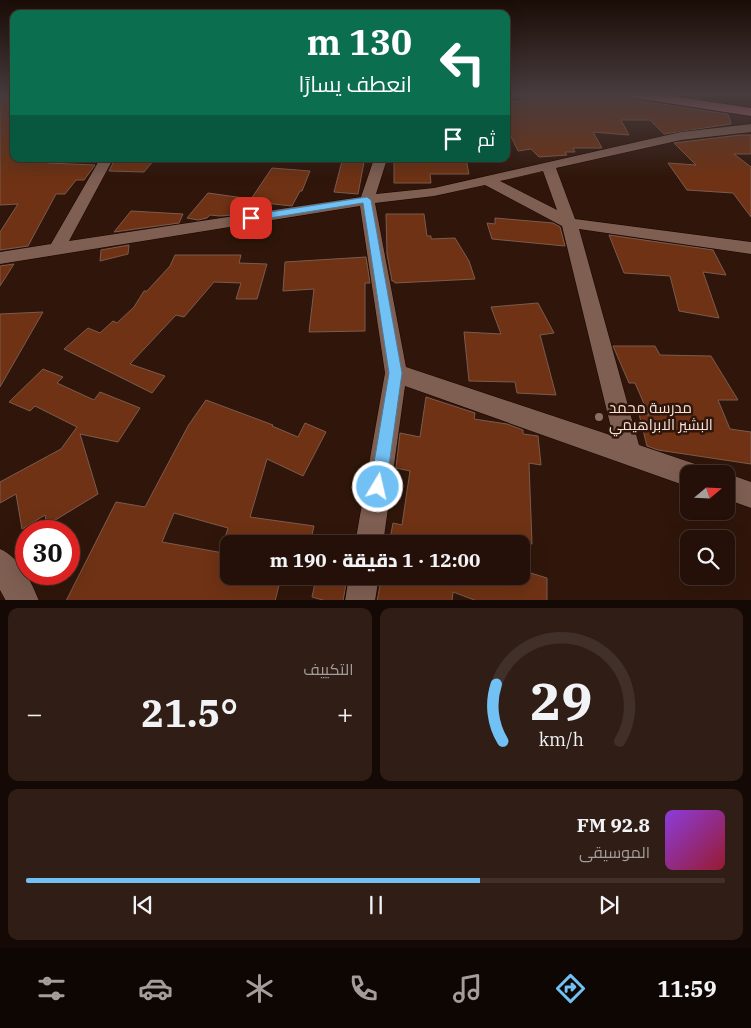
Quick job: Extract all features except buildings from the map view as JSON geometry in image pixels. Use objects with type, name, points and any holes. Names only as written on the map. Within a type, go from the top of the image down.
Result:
[{"type":"street","points":[[0,258],[367,200],[434,192],[681,136],[751,128]]},
{"type":"street","points":[[57,249],[104,162]]},
{"type":"street","points":[[370,535],[396,373],[367,200],[379,162]]},
{"type":"street","points":[[548,166],[569,223],[629,453]]},
{"type":"street","points":[[487,180],[569,223],[751,248]]},
{"type":"street","points":[[396,373],[680,471]]},
{"type":"street","points":[[735,489],[751,495]]},
{"type":"street","points":[[0,563],[24,600]]},
{"type":"street","points":[[360,600],[362,585]]},
{"type":"place","name":"مدرسة محمد البشير الابراهيمي","points":[[599,417]]},
{"type":"route","points":[[251,218],[367,200],[396,373],[378,487]]}]
